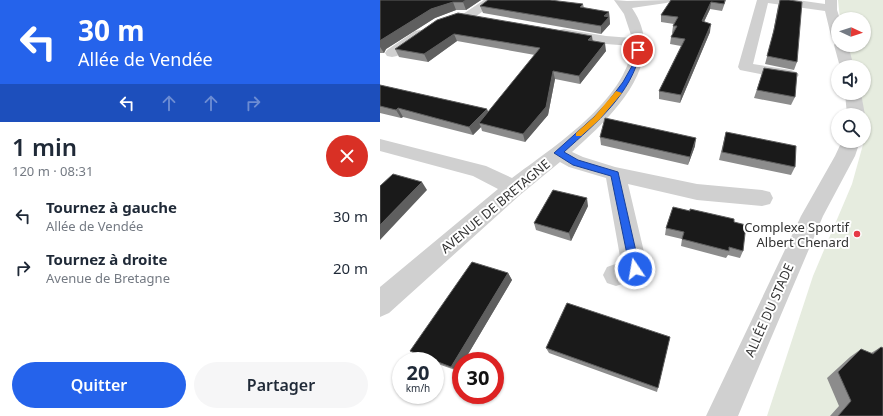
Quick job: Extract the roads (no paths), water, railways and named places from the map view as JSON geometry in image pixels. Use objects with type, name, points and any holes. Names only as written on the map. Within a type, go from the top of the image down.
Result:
[{"type":"street","points":[[467,17],[492,0]]},
{"type":"street","points":[[622,3],[666,0]]},
{"type":"street","points":[[763,0],[745,67],[791,74]]},
{"type":"street","points":[[770,0],[831,4]]},
{"type":"street","name":"AVENUE DE BRETAGNE","points":[[380,304],[514,188],[558,153],[597,119],[626,83],[637,59],[638,42],[637,28],[622,3]]},
{"type":"street","points":[[453,17],[460,15],[482,19]]},
{"type":"street","points":[[392,53],[429,27]]},
{"type":"street","points":[[552,31],[606,40],[638,42]]},
{"type":"street","points":[[380,145],[480,171],[514,188]]},
{"type":"street","name":"ALLÉE DU STADE","points":[[722,416],[812,216],[846,156],[849,148]]},
{"type":"street","points":[[558,153],[576,162],[615,174],[697,192],[762,198]]},
{"type":"street","points":[[615,174],[635,269],[616,276]]},
{"type":"place","name":"Complexe Sportif Albert Chenard","points":[[857,234]]}]
